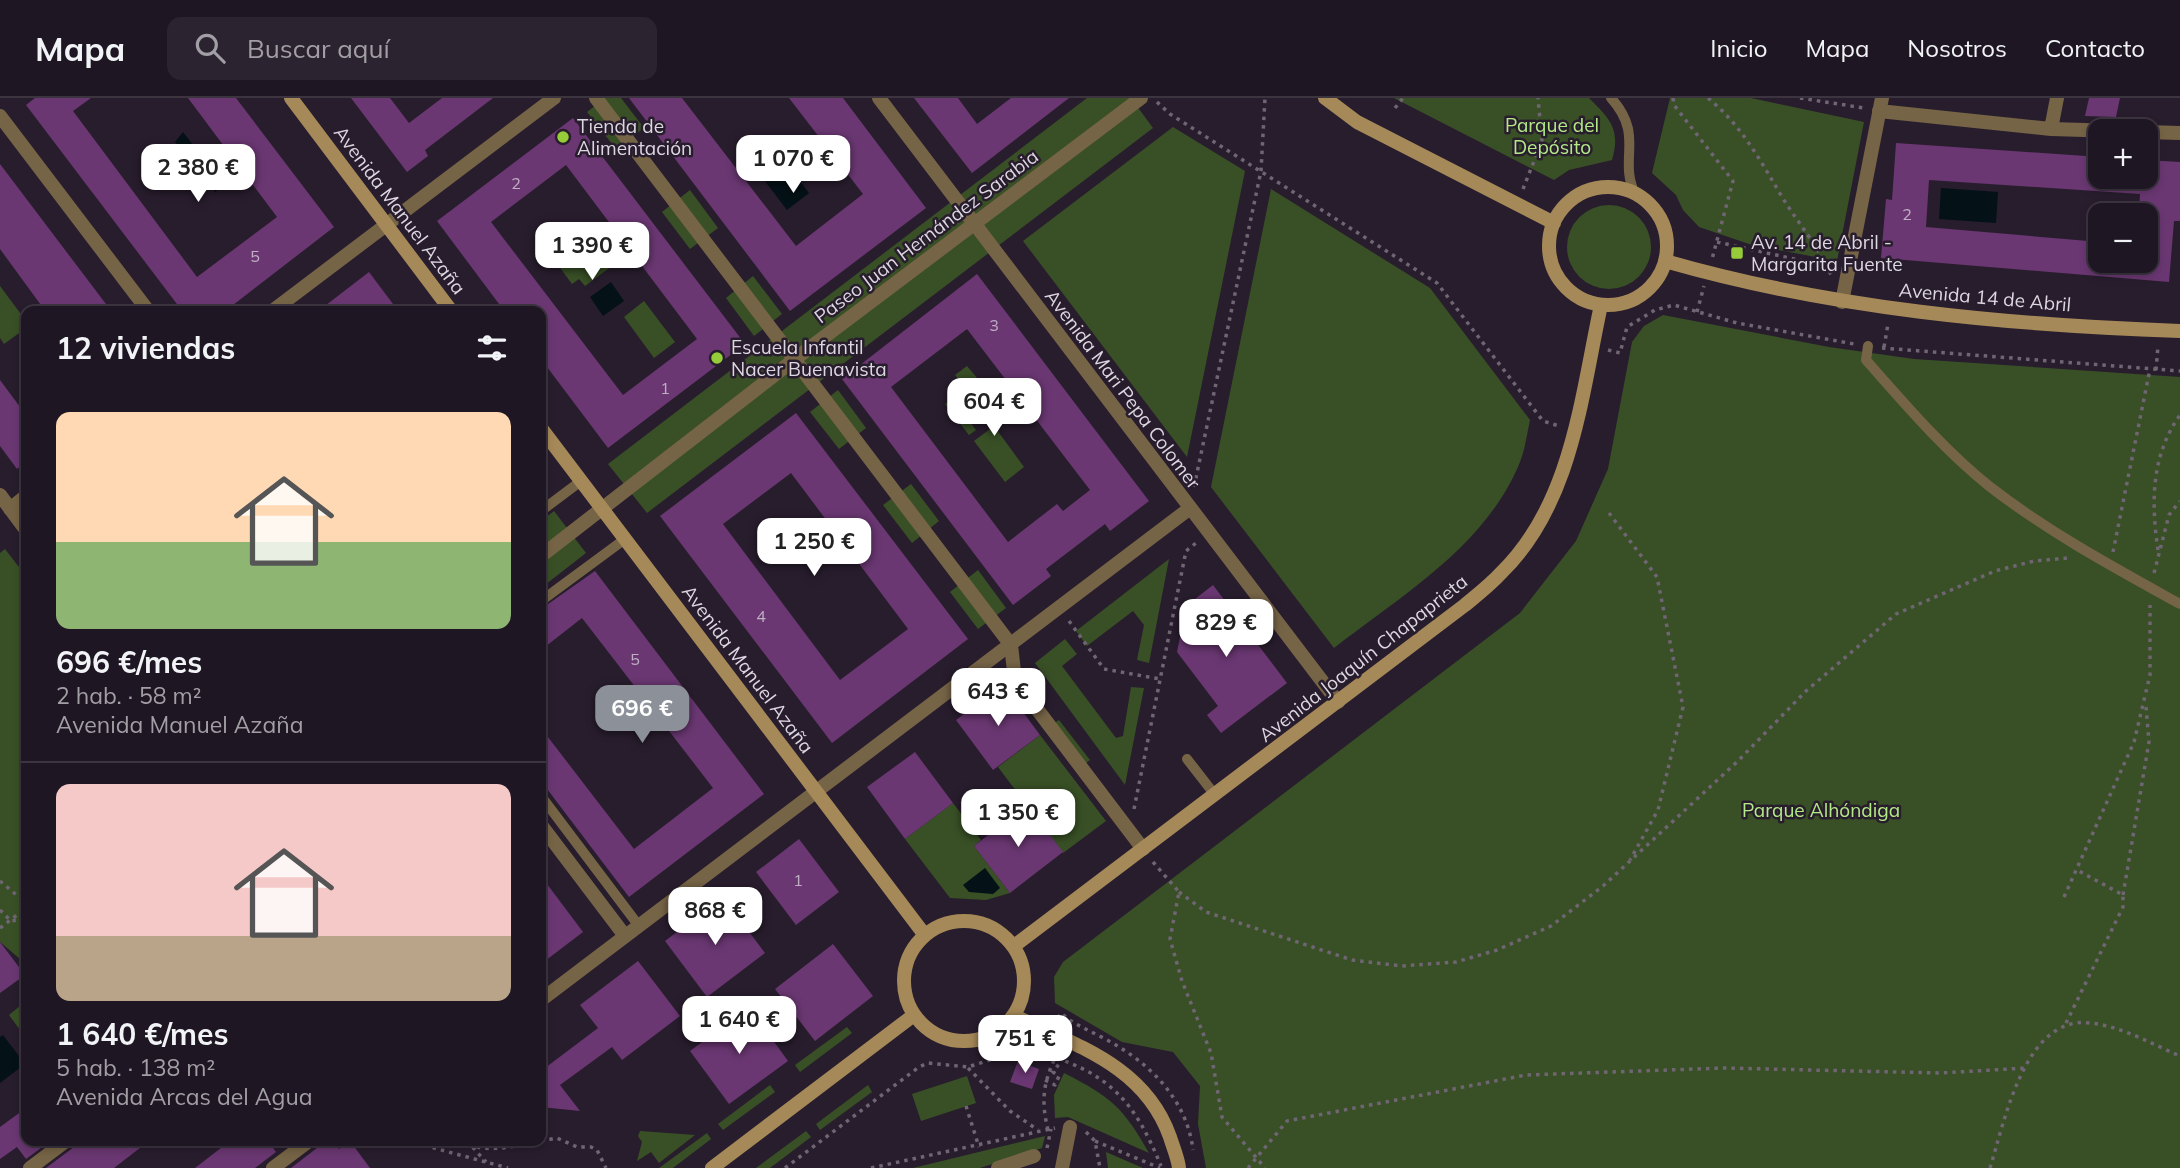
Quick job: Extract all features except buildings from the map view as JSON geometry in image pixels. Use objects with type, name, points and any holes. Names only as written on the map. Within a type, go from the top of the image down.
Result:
[{"type":"street","name":"Avenida Manuel Azaña","points":[[291,98],[448,306]]},
{"type":"street","points":[[279,306],[554,98]]},
{"type":"street","points":[[596,98],[1011,645],[1015,680],[1143,849]]},
{"type":"street","name":"Avenida Mari Pepa Colomer","points":[[879,98],[1338,702]]},
{"type":"street","name":"Paseo Juan Hernández Sarabia","points":[[546,552],[795,359],[1141,98]]},
{"type":"street","points":[[1325,98],[1357,122],[1554,223]]},
{"type":"street","points":[[2051,129],[2057,98]]},
{"type":"street","points":[[1842,302],[1881,104],[2051,129],[2088,130]]},
{"type":"street","points":[[0,116],[144,306]]},
{"type":"street","points":[[2158,132],[2180,133]]},
{"type":"street","points":[[1598,188],[1618,188],[1635,194],[1651,206],[1662,223],[1667,242],[1665,261],[1659,277],[1634,300],[1618,305],[1601,305],[1583,300],[1568,290],[1557,276],[1549,241],[1554,223],[1565,207],[1580,194],[1598,188]]},
{"type":"street","name":"Avenida 14 de Abril","points":[[1665,261],[1729,279],[1842,302],[2004,320],[2180,331]]},
{"type":"street","name":"Avenida Joaquín Chapaprieta","points":[[1014,946],[1465,605],[1503,572],[1544,512],[1560,480],[1574,431],[1601,305]]},
{"type":"street","name":"Avenida Manuel Azaña","points":[[546,435],[925,934]]},
{"type":"street","points":[[0,495],[21,523]]},
{"type":"street","points":[[10,509],[21,500]]},
{"type":"street","points":[[546,996],[1189,509]]},
{"type":"street","points":[[546,832],[625,936]]},
{"type":"street","points":[[960,920],[980,922],[998,930],[1014,946],[1022,961],[1025,980],[1023,999],[1015,1016],[1001,1030],[984,1039],[964,1042],[945,1039],[927,1029],[914,1015],[904,982],[906,965],[925,934],[941,925],[960,920]]},
{"type":"street","points":[[712,1168],[914,1015]]},
{"type":"street","points":[[1015,1016],[1124,1070],[1150,1098],[1165,1123],[1179,1168]]},
{"type":"street","points":[[1062,1168],[1070,1127]]},
{"type":"street","points":[[30,1168],[59,1146]]},
{"type":"street","points":[[273,1168],[302,1146]]},
{"type":"street","points":[[999,1168],[1034,1156]]},
{"type":"lane","points":[[1611,98],[1628,124],[1631,135],[1629,170],[1635,194]]},
{"type":"lane","points":[[1868,346],[1866,360],[1951,452],[1990,486],[2091,554],[2180,604]]},
{"type":"lane","points":[[546,507],[581,481]]},
{"type":"lane","points":[[546,597],[625,538]]},
{"type":"lane","points":[[1187,759],[1215,795]]},
{"type":"lane","points":[[546,803],[639,926]]},
{"type":"path","points":[[1154,98],[1170,114],[1437,284],[1543,421],[1574,431]]},
{"type":"path","points":[[1189,509],[1261,171],[1265,98]]},
{"type":"path","points":[[1395,108],[1403,98]]},
{"type":"path","points":[[1517,204],[1542,141],[1538,98]]},
{"type":"path","points":[[1674,98],[1674,106],[1733,181],[1720,231]]},
{"type":"path","points":[[1708,98],[1731,117],[1755,149],[1827,266],[1842,302]]},
{"type":"path","points":[[1800,98],[1881,104]]},
{"type":"path","points":[[1717,242],[1841,269]]},
{"type":"path","points":[[1884,348],[1890,308]]},
{"type":"path","points":[[2156,370],[2160,330]]},
{"type":"path","points":[[2110,564],[2150,369]]},
{"type":"path","points":[[2159,554],[2154,478],[2167,433],[2180,415]]},
{"type":"path","points":[[2064,897],[2134,742],[2150,675],[2150,587],[2169,515],[2180,500]]},
{"type":"path","points":[[1609,513],[1657,577],[1684,707],[1658,810],[1629,863]]},
{"type":"path","points":[[1129,832],[1186,551],[1209,534]]},
{"type":"path","points":[[1143,849],[1179,892],[1206,912],[1352,960],[1402,966],[1456,962],[1497,950],[1551,926],[1629,863],[1738,761],[1805,691],[1896,614],[1995,572],[2034,561],[2091,554]]},
{"type":"path","points":[[1059,608],[1104,669],[1160,679]]},
{"type":"path","points":[[2066,1023],[2123,908],[2149,742],[2145,702]]},
{"type":"path","points":[[2077,870],[2123,895]]},
{"type":"path","points":[[0,881],[21,900]]},
{"type":"path","points":[[1179,892],[1170,939],[1182,981],[1211,1053],[1222,1117],[1265,1168]]},
{"type":"path","points":[[0,910],[12,921]]},
{"type":"path","points":[[0,928],[12,921],[21,911]]},
{"type":"path","points":[[12,921],[21,920]]},
{"type":"path","points":[[1041,1053],[1061,1013],[1125,1049],[1146,1065],[1173,1099],[1192,1139],[1194,1151]]},
{"type":"path","points":[[1990,1168],[2014,1093],[2047,1033],[2066,1023],[2106,1026],[2180,1056]]},
{"type":"path","points":[[785,1168],[919,1067],[928,1063],[968,1067],[1028,1048],[1085,1070],[1121,1095],[1144,1125],[1161,1168]]},
{"type":"path","points":[[1048,1129],[1043,1107],[1045,1080],[1055,1057]]},
{"type":"path","points":[[1045,1080],[1055,1085],[1059,1076],[1052,1072],[1062,1060]]},
{"type":"path","points":[[968,1067],[1010,1111],[1040,1131]]},
{"type":"path","points":[[1248,1168],[1287,1121],[1526,1074],[1711,1068],[1941,1073],[2026,1068]]},
{"type":"path","points":[[966,1106],[979,1147]]},
{"type":"path","points":[[871,1168],[979,1147],[1048,1129],[1070,1127],[1085,1132],[1095,1141],[1161,1168]]},
{"type":"path","points":[[546,1140],[557,1138],[578,1147],[591,1147],[597,1150],[606,1168]]},
{"type":"path","points":[[1095,1141],[1100,1168]]},
{"type":"path","points":[[425,1146],[509,1168]]},
{"type":"path","points":[[470,1146],[488,1164]]},
{"type":"path","points":[[479,1146],[496,1149],[512,1146]]},
{"type":"green space","points":[[605,98],[621,98],[644,128],[616,149],[587,112]]},
{"type":"green space","points":[[1087,98],[1131,98],[1153,128],[647,513],[608,464]]},
{"type":"green space","name":"Parque del Depósito","points":[[1394,98],[1589,98],[1612,125],[1615,140],[1612,160],[1569,170],[1554,180]]},
{"type":"green space","points":[[1670,98],[1751,98],[1864,122],[1837,261],[1752,245],[1699,227],[1683,210],[1676,195],[1652,173]]},
{"type":"green space","points":[[1173,127],[1245,171],[1187,457],[1023,241]]},
{"type":"green space","points":[[1271,189],[1430,288],[1530,420],[1520,462],[1505,492],[1486,519],[1440,567],[1334,648],[1211,487]]},
{"type":"green space","points":[[690,190],[718,228],[690,249],[662,212]]},
{"type":"green space","points":[[1609,205],[1632,212],[1644,224],[1651,247],[1644,270],[1632,282],[1609,289],[1586,282],[1574,270],[1567,247],[1574,224],[1586,212]]},
{"type":"green space","points":[[593,232],[616,263],[585,286],[579,279],[572,284],[555,261]]},
{"type":"green space","points":[[753,276],[782,314],[754,336],[726,298]]},
{"type":"green space","points":[[0,286],[21,314],[21,332],[4,344],[0,338]]},
{"type":"green space","points":[[644,301],[675,342],[654,358],[624,317]]},
{"type":"green space","name":"Parque Alhóndiga","points":[[1663,315],[1829,347],[1914,359],[2180,377],[2180,1168],[1206,1168],[1198,1124],[1200,1086],[1173,1052],[1122,1042],[1055,1003],[1054,977],[1063,962],[1520,613],[1576,541],[1608,469],[1632,342],[1644,326]]},
{"type":"green space","points":[[967,366],[983,385],[971,394],[955,375]]},
{"type":"green space","points":[[838,390],[866,428],[839,449],[810,412]]},
{"type":"green space","points":[[962,391],[973,405],[963,413],[976,430],[969,435],[945,404]]},
{"type":"green space","points":[[994,426],[1024,467],[1005,482],[974,441]]},
{"type":"green space","points":[[911,484],[939,521],[912,543],[883,505]]},
{"type":"green space","points":[[554,511],[586,553],[546,584],[546,517]]},
{"type":"green space","points":[[5,549],[21,570],[21,960],[0,942],[0,553]]},
{"type":"green space","points":[[1169,559],[1149,663],[1137,660],[1144,625],[1133,611],[1087,646],[1076,631]]},
{"type":"green space","points":[[978,570],[1006,608],[978,629],[950,592]]},
{"type":"green space","points":[[1065,639],[1077,654],[1062,666],[1116,738],[1123,736],[1131,687],[1144,688],[1125,785],[1035,663]]},
{"type":"green space","points":[[1059,720],[1090,760],[1081,767],[1050,726]]},
{"type":"green space","points":[[1040,735],[1106,821],[1063,853],[998,767]]},
{"type":"green space","points":[[953,803],[981,840],[974,846],[1010,893],[986,900],[950,898],[905,839]]},
{"type":"green space","points":[[21,1005],[21,1031],[9,1015]]},
{"type":"green space","points":[[847,1027],[852,1033],[800,1072],[795,1065]]},
{"type":"green space","points":[[1064,1073],[1093,1089],[1114,1105],[1131,1124],[1149,1153],[1068,1117],[1055,1118],[1054,1095]]},
{"type":"green space","points":[[967,1076],[976,1103],[921,1121],[912,1094]]},
{"type":"green space","points":[[770,1085],[775,1092],[723,1130],[718,1124]]},
{"type":"green space","points":[[868,1085],[872,1092],[820,1130],[816,1124]]},
{"type":"green space","points":[[640,1131],[695,1135],[659,1163],[651,1152],[637,1161],[642,1142],[638,1136]]},
{"type":"green space","points":[[806,1131],[811,1137],[770,1168],[756,1168]]},
{"type":"green space","points":[[707,1133],[711,1139],[673,1168],[659,1168]]},
{"type":"green space","points":[[1045,1136],[1042,1148],[980,1168],[913,1168]]},
{"type":"green space","points":[[1106,1152],[1143,1168],[1108,1168]]},
{"type":"shaded area","points":[[183,132],[224,185],[215,192],[175,142]]},
{"type":"shaded area","points":[[773,146],[809,193],[787,210],[751,163]]},
{"type":"shaded area","points":[[1941,188],[1998,192],[1996,223],[1939,219]]},
{"type":"shaded area","points":[[611,282],[624,301],[603,316],[590,297]]},
{"type":"shaded area","points":[[985,868],[1000,888],[993,894],[969,892],[963,885]]},
{"type":"shaded area","points":[[3,1035],[21,1059],[21,1067],[0,1083],[0,1037]]},
{"type":"place","name":"Tienda de Alimentación","points":[[563,137]]},
{"type":"place","name":"Av. 14 de Abril - Margarita Fuente","points":[[1737,253]]},
{"type":"place","name":"Escuela Infantil Nacer Buenavista","points":[[717,358]]}]
